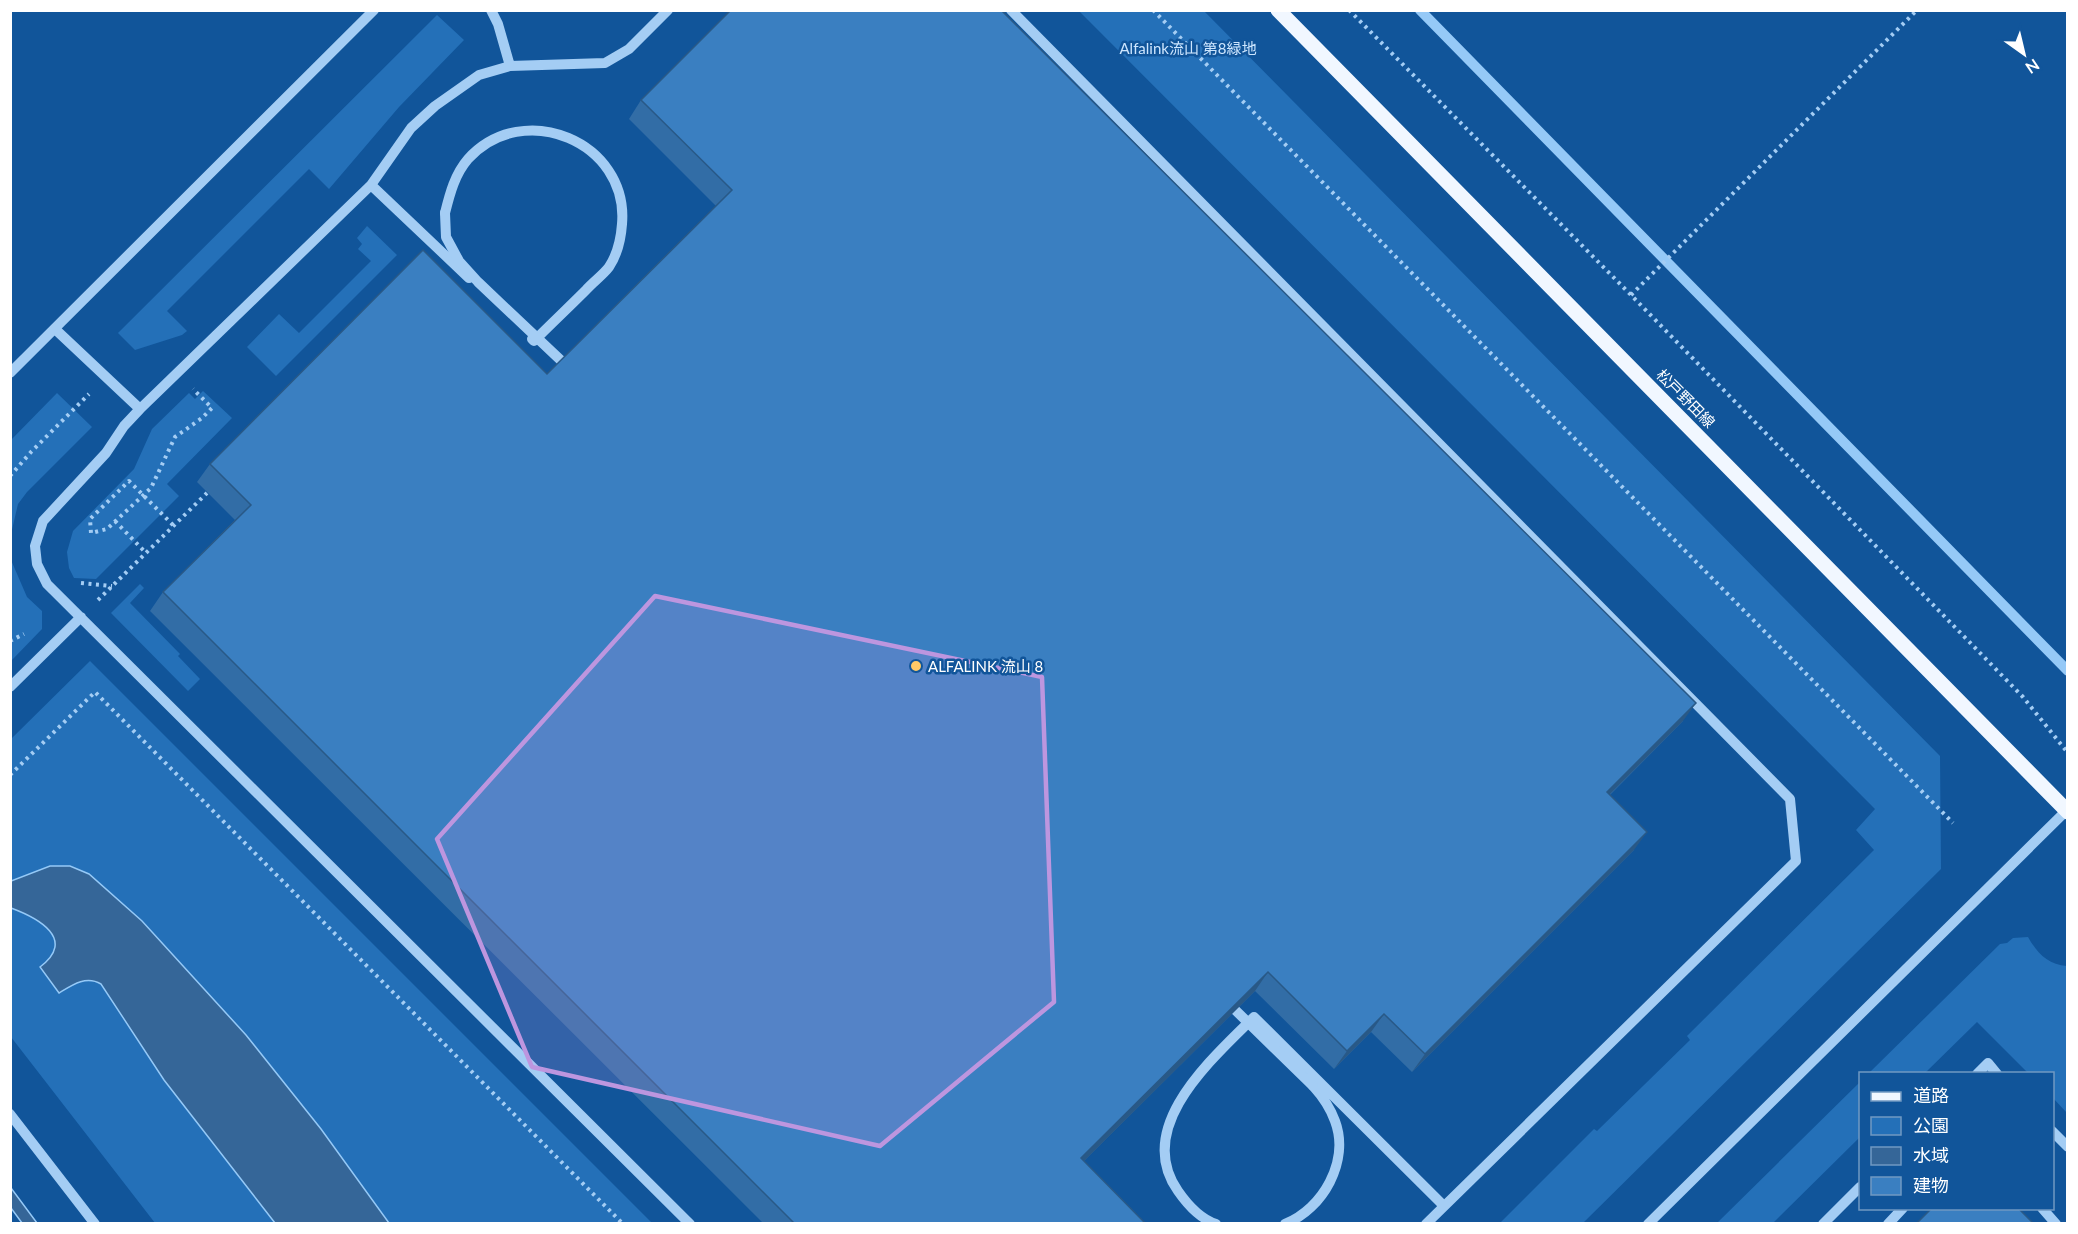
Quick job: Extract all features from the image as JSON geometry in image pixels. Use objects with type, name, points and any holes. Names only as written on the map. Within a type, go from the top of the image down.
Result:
[{"type":"main road","name":"松戸野田線","points":[[1278,10],[2067,812]]},
{"type":"street","points":[[10,373],[374,10]]},
{"type":"street","points":[[491,10],[498,24],[510,66]]},
{"type":"street","points":[[668,10],[628,49],[605,63],[510,66],[478,75],[435,106],[411,128],[371,185],[124,426],[106,453],[43,521],[35,546],[37,564],[47,584],[690,1224]]},
{"type":"street","points":[[1011,10],[1790,798],[1796,861],[1426,1224]]},
{"type":"street","points":[[371,185],[534,340],[609,267],[620,240],[623,210],[616,182],[600,158],[577,140],[549,131],[519,131],[491,141],[468,159],[452,184],[445,213],[446,237],[459,261],[478,282],[582,380]]},
{"type":"street","points":[[55,329],[141,409]]},
{"type":"street","points":[[10,687],[81,617]]},
{"type":"street","points":[[1648,1224],[2067,812]]},
{"type":"street","points":[[1217,992],[1313,1086],[1327,1102],[1336,1123],[1339,1147],[1334,1176],[1318,1201],[1295,1220],[1285,1224]]},
{"type":"street","points":[[1216,1224],[1187,1204],[1170,1180],[1165,1154],[1171,1116],[1191,1083],[1208,1062],[1254,1017],[1444,1206]]},
{"type":"street","points":[[1979,1072],[1988,1063],[1995,1072]]},
{"type":"street","points":[[10,1114],[95,1224]]},
{"type":"street","points":[[2054,1133],[2067,1147]]},
{"type":"street","points":[[1823,1224],[1859,1188]]},
{"type":"street","points":[[1888,1224],[1902,1210]]},
{"type":"street","points":[[2043,1210],[2056,1224]]},
{"type":"path","points":[[1153,10],[1953,823]]},
{"type":"path","points":[[1349,10],[2023,697],[2067,753]]},
{"type":"path","points":[[1631,295],[1917,10]]},
{"type":"path","points":[[174,525],[143,495],[129,481],[90,519],[91,533],[107,528],[115,521],[143,495],[151,488],[175,437],[212,408],[177,373]]},
{"type":"path","points":[[10,476],[106,375]]},
{"type":"path","points":[[81,617],[207,493]]},
{"type":"path","points":[[115,521],[146,553]]},
{"type":"path","points":[[80,583],[112,586]]},
{"type":"path","points":[[10,641],[24,634]]},
{"type":"path","points":[[10,775],[95,692],[623,1224]]},
{"type":"highlighted area","points":[[655,596],[1042,677],[1054,1002],[880,1146],[532,1067],[437,839]]},
{"type":"green space","name":"Alfalink流山 第8緑地","points":[[1079,11],[1204,11],[1940,756],[1941,869],[1583,1223],[1500,1223],[1594,1129],[1597,1131],[1690,1040],[1687,1036],[1874,850],[1856,830],[1875,809]]},
{"type":"green space","points":[[437,15],[464,40],[399,107],[329,189],[309,169],[167,311],[187,331],[182,335],[135,350],[118,333]]},
{"type":"green space","points":[[367,226],[397,255],[276,376],[247,347],[279,314],[299,333],[371,261],[358,249],[362,244],[357,238]]},
{"type":"green space","points":[[203,391],[232,418],[167,484],[179,496],[96,579],[74,578],[69,568],[67,552],[73,531],[134,469],[152,429],[189,393],[195,399]]},
{"type":"green space","points":[[57,393],[92,427],[27,492],[18,504],[11,534],[11,440]]},
{"type":"green space","points":[[11,560],[27,597],[42,611],[42,629],[11,661]]},
{"type":"green space","points":[[140,584],[144,588],[130,603],[180,654],[178,656],[200,679],[188,691],[111,613]]},
{"type":"green space","points":[[90,661],[652,1223],[155,1223],[11,1037],[11,739]]},
{"type":"green space","points":[[2028,937],[2035,948],[2049,961],[2067,966],[2067,1113],[2054,1099],[2054,1072],[2027,1072],[1977,1022],[1926,1072],[1870,1072],[2000,944],[2007,943],[2013,938]]},
{"type":"green space","points":[[1859,1083],[1859,1138],[1773,1223],[1717,1223]]},
{"type":"water","points":[[50,866],[70,866],[89,874],[142,921],[246,1035],[321,1129],[389,1223],[275,1223],[164,1080],[101,984],[90,980],[85,981],[74,984],[59,993],[40,967],[50,957],[55,947],[54,939],[42,924],[11,908],[11,881]]},
{"type":"water","points":[[11,1188],[37,1223],[22,1223],[11,1208]]},
{"type":"building","name":"ALFALINK 流山 8","points":[[731,10],[1001,10],[1696,703],[1607,792],[1647,832],[1425,1054],[1384,1014],[1347,1051],[1268,972],[1081,1158],[1146,1224],[795,1224],[163,592],[251,505],[210,464],[423,250],[547,374],[732,190],[641,100]]},
{"type":"building","points":[[1930,1210],[2020,1210],[2034,1224],[1916,1224]]},
{"type":"waterway","points":[[1420,10],[2068,671]]},
{"type":"place","name":"ALFALINK 流山 8","points":[[916,666]]}]
